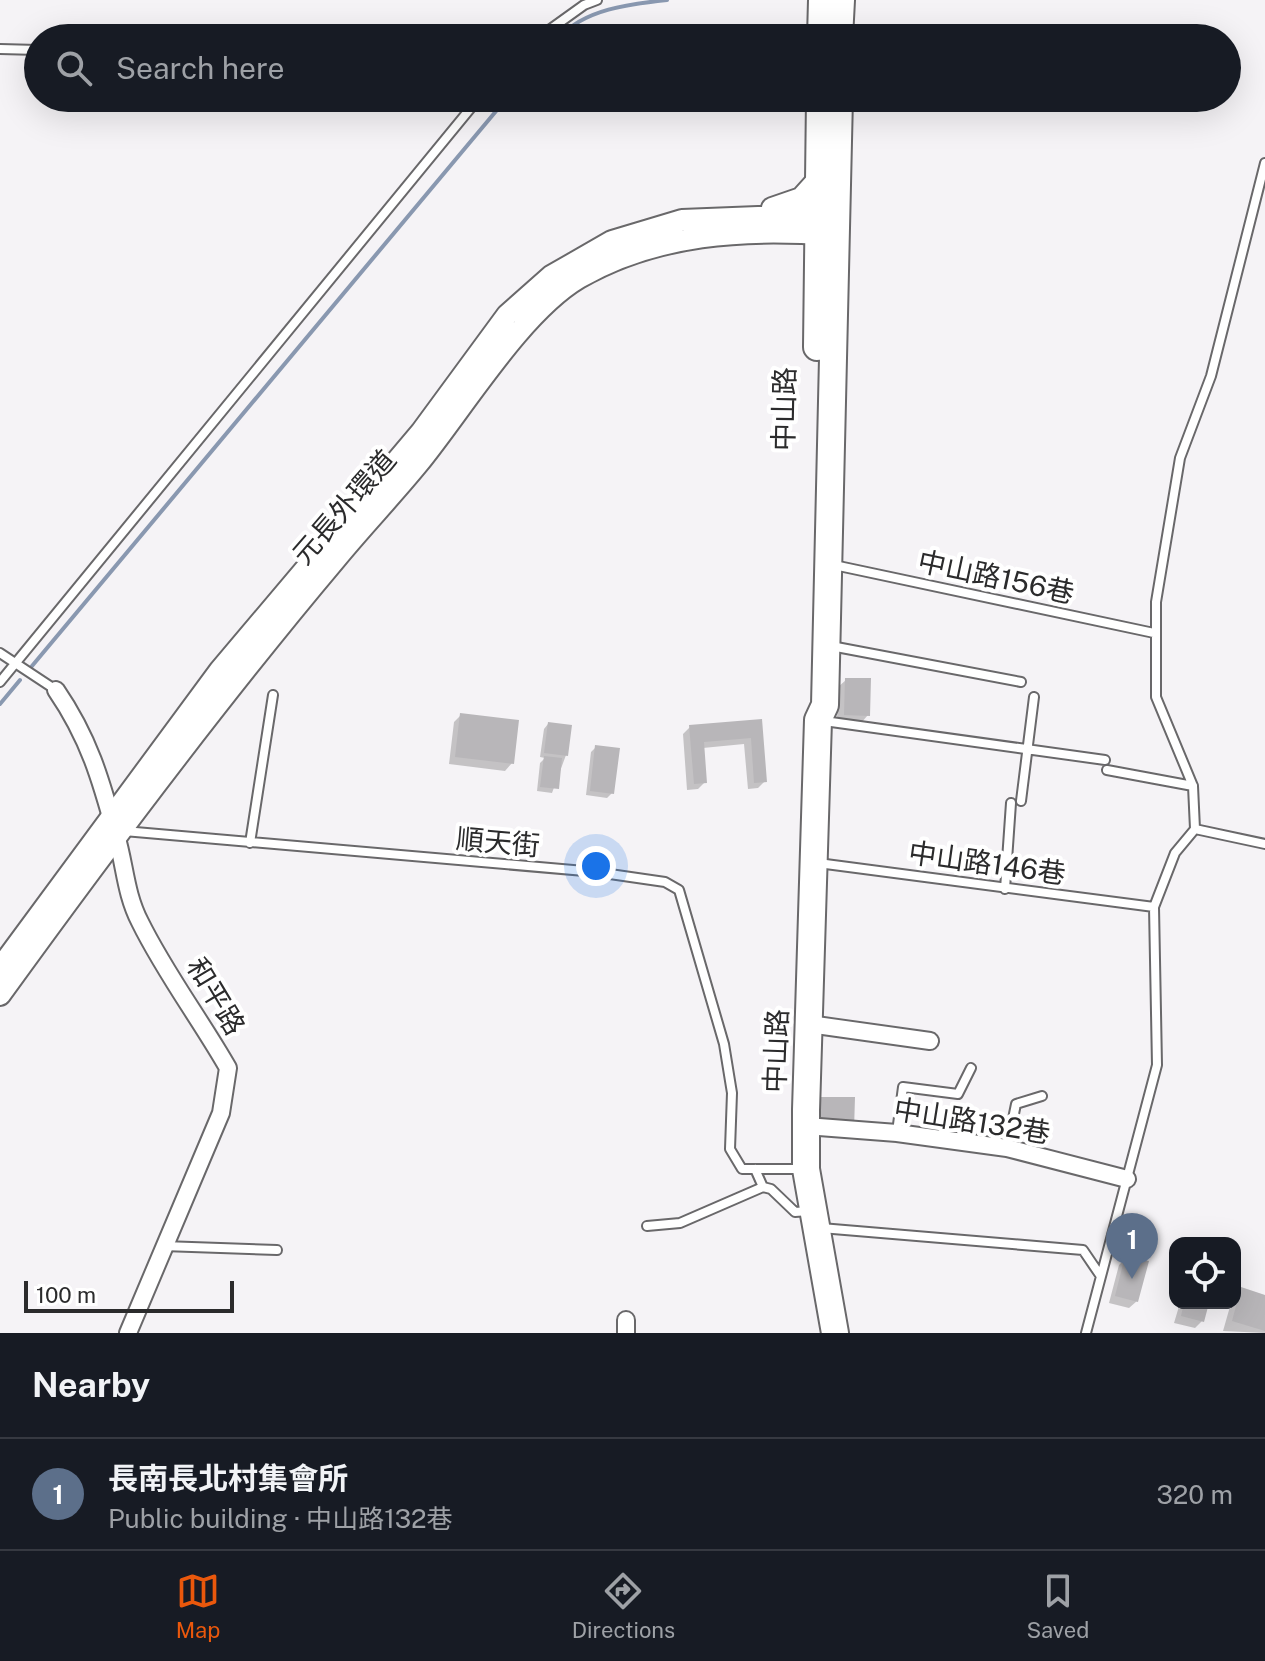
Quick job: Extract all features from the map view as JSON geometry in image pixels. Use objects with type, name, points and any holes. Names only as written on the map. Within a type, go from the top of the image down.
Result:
[{"type":"main road","points":[[821,24],[822,0]]},
{"type":"main road","points":[[840,24],[841,0]]},
{"type":"main road","name":"中山路","points":[[820,112],[820,177],[829,224],[829,564],[825,705],[818,720],[806,1169],[835,1333]]},
{"type":"main road","name":"中山路","points":[[818,720],[811,707],[829,224],[838,112]]},
{"type":"street","points":[[752,214],[801,198],[820,177]]},
{"type":"street","name":"元長外環道","points":[[0,995],[117,828],[220,670],[421,432],[507,315],[551,276],[612,241],[682,220],[752,214],[829,224]]},
{"type":"street","name":"元長外環道","points":[[0,968],[170,765],[335,559],[449,426],[540,306],[578,279],[626,254],[709,235],[829,224]]},
{"type":"street","name":"和平路","points":[[56,690],[81,727],[100,774],[117,828],[121,871],[139,922],[228,1068],[221,1113],[162,1246],[128,1333]]},
{"type":"street","points":[[809,1024],[930,1041]]},
{"type":"street","name":"中山路132巷","points":[[806,1126],[897,1133],[1007,1148],[1127,1179]]},
{"type":"lane","points":[[558,24],[584,5],[597,0]]},
{"type":"lane","points":[[0,49],[24,50]]},
{"type":"lane","points":[[0,682],[468,112]]},
{"type":"lane","points":[[1086,1333],[1157,1065],[1154,907],[1175,853],[1195,829],[1193,786],[1156,697],[1154,633],[1180,458],[1211,376],[1265,163]]},
{"type":"lane","name":"中山路156巷","points":[[829,564],[1154,633]]},
{"type":"lane","points":[[827,645],[1021,682]]},
{"type":"lane","points":[[0,653],[56,690]]},
{"type":"lane","points":[[250,843],[273,695]]},
{"type":"lane","points":[[1005,889],[1034,697]]},
{"type":"lane","points":[[818,720],[1027,747],[1193,786]]},
{"type":"lane","name":"順天街","points":[[117,828],[250,843],[596,872],[665,882],[679,890],[724,1044],[732,1093],[730,1149],[742,1169],[755,1169]]},
{"type":"lane","points":[[1195,829],[1265,844]]},
{"type":"lane","name":"中山路146巷","points":[[815,862],[1154,907]]},
{"type":"lane","points":[[897,1133],[903,1087],[958,1094],[971,1068]]},
{"type":"lane","points":[[1007,1148],[1016,1104],[1042,1096]]},
{"type":"lane","points":[[763,1187],[755,1169],[806,1169]]},
{"type":"lane","points":[[647,1226],[680,1223],[763,1187],[771,1189],[795,1212],[814,1219],[1083,1250],[1101,1277]]},
{"type":"lane","points":[[162,1246],[277,1250]]},
{"type":"building","points":[[845,678],[871,678],[870,716],[844,715]]},
{"type":"building","points":[[460,713],[519,720],[514,764],[455,757]]},
{"type":"building","points":[[762,719],[767,782],[754,783],[751,738],[704,742],[707,783],[694,784],[689,725]]},
{"type":"building","points":[[548,722],[572,725],[568,756],[544,753]]},
{"type":"building","points":[[595,745],[620,748],[614,794],[590,791]]},
{"type":"building","points":[[544,756],[562,758],[559,789],[540,787]]},
{"type":"building","points":[[816,1097],[855,1097],[854,1130],[815,1122]]},
{"type":"building","points":[[1125,1256],[1149,1261],[1138,1302],[1115,1296]]},
{"type":"building","points":[[1241,1287],[1265,1295],[1265,1331],[1232,1321],[1235,1309],[1241,1309]]},
{"type":"building","points":[[1183,1309],[1207,1309],[1204,1322],[1181,1316]]},
{"type":"waterway","points":[[575,24],[594,14],[623,6],[667,0]]},
{"type":"waterway","points":[[32,666],[495,112]]},
{"type":"waterway","points":[[0,704],[20,680]]},
{"type":"place","name":"長南長北村集會所","points":[[1132,1279]]}]
